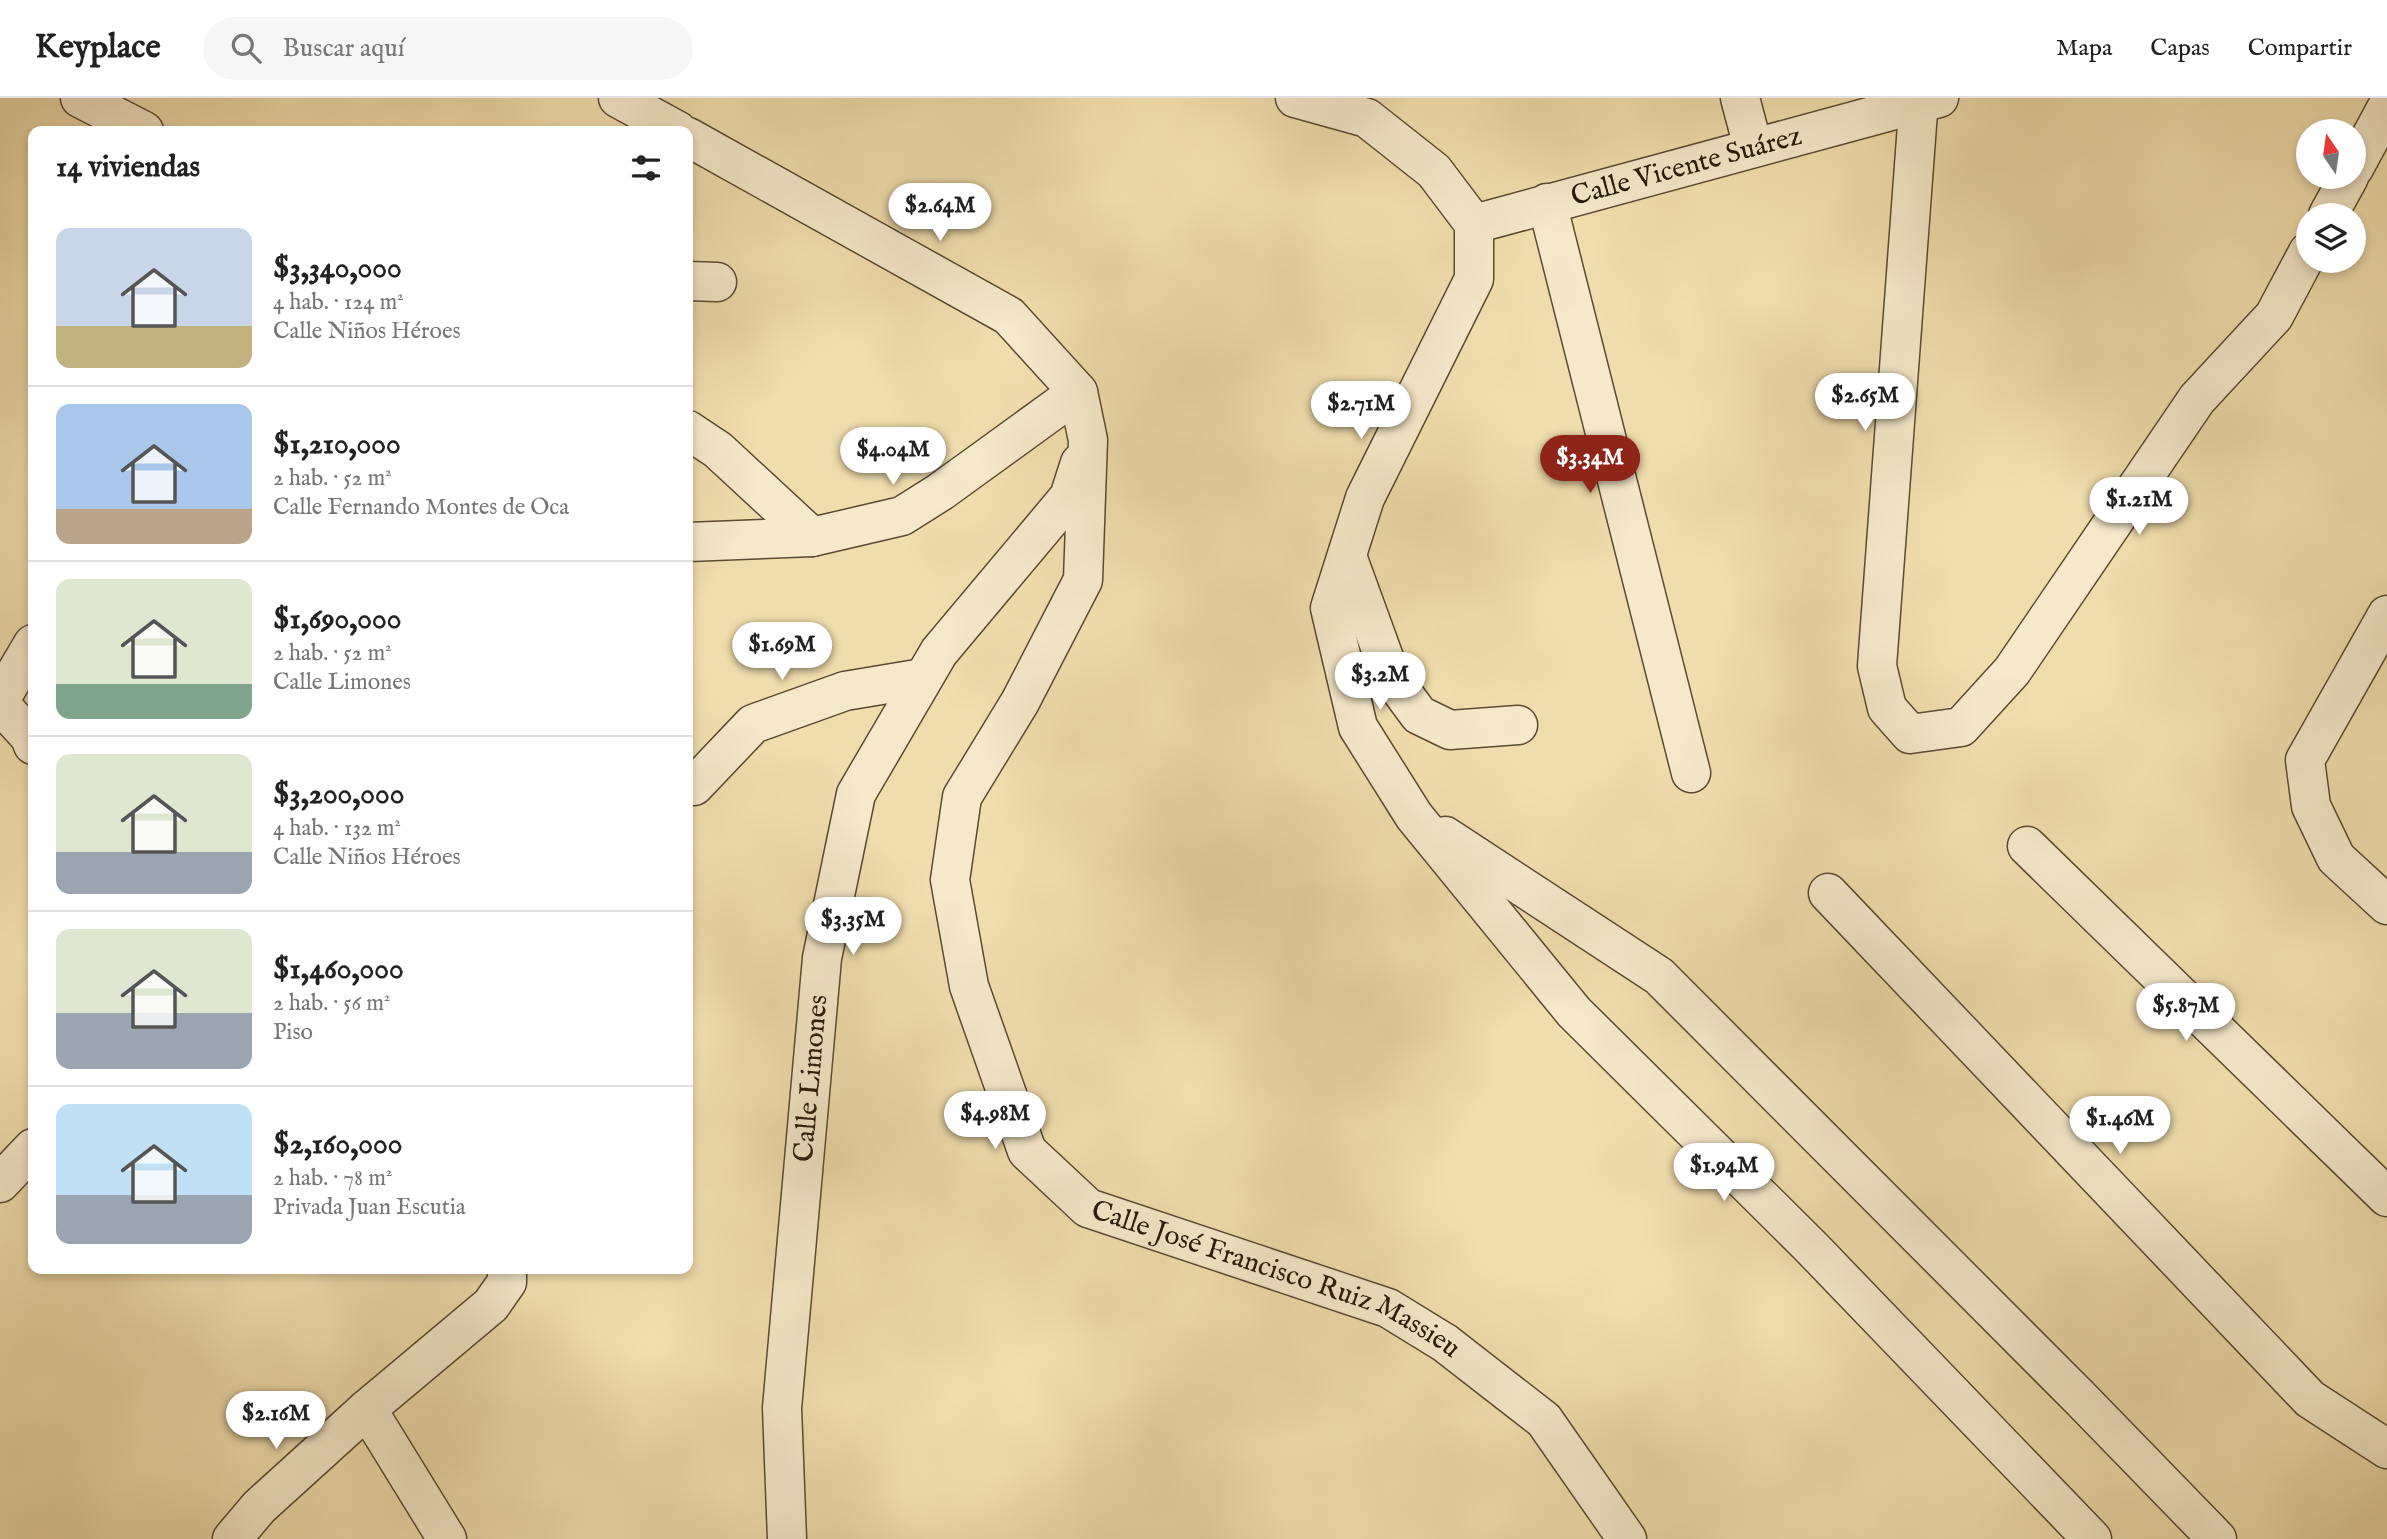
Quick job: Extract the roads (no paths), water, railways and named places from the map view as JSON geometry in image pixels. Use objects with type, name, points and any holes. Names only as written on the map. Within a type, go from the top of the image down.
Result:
[{"type":"street","points":[[80,98],[134,126]]},
{"type":"street","points":[[618,98],[669,126]]},
{"type":"street","points":[[1295,98],[1367,118],[1434,171],[1474,224],[1474,279],[1365,498],[1330,607],[1357,727],[1414,816],[1574,1012],[1810,1246],[2092,1539]]},
{"type":"street","points":[[1740,98],[1753,147]]},
{"type":"street","points":[[1926,99],[1877,666],[1887,708],[1910,734],[1961,727],[2012,671],[2197,399],[2274,316],[2297,273]]},
{"type":"street","name":"Calle Vicente Suárez","points":[[1474,224],[1926,99]]},
{"type":"street","points":[[2366,146],[2387,107]]},
{"type":"street","points":[[693,140],[1009,316],[1078,392],[940,492],[902,516],[812,537],[693,542]]},
{"type":"street","points":[[1547,203],[1690,773]]},
{"type":"street","name":"Calle José Francisco Ruiz Massieu","points":[[1078,392],[1088,440],[1083,580],[1020,702],[962,797],[950,880],[969,986],[1027,1151],[1088,1208],[1388,1308],[1445,1343],[1544,1420],[1627,1539]]},
{"type":"street","points":[[693,433],[718,450],[812,537]]},
{"type":"street","name":"Calle Limones","points":[[787,1539],[782,1408],[822,958],[856,794],[939,652],[1069,497],[1088,440]]},
{"type":"street","points":[[1347,556],[1391,677],[1419,715],[1450,730],[1518,725]]},
{"type":"street","points":[[2387,615],[2305,760],[2311,806],[2336,858],[2387,905]]},
{"type":"street","points":[[28,653],[0,702],[28,735]]},
{"type":"street","points":[[694,786],[753,724],[845,691],[923,678]]},
{"type":"street","points":[[1414,816],[1659,976],[2217,1539]]},
{"type":"street","points":[[2027,846],[2387,1197]]},
{"type":"street","points":[[1828,893],[2310,1399],[2387,1449]]},
{"type":"street","points":[[0,1183],[28,1154]]},
{"type":"street","points":[[232,1539],[259,1507],[367,1409],[491,1305],[508,1282],[507,1274]]},
{"type":"street","points":[[367,1409],[447,1539]]}]
